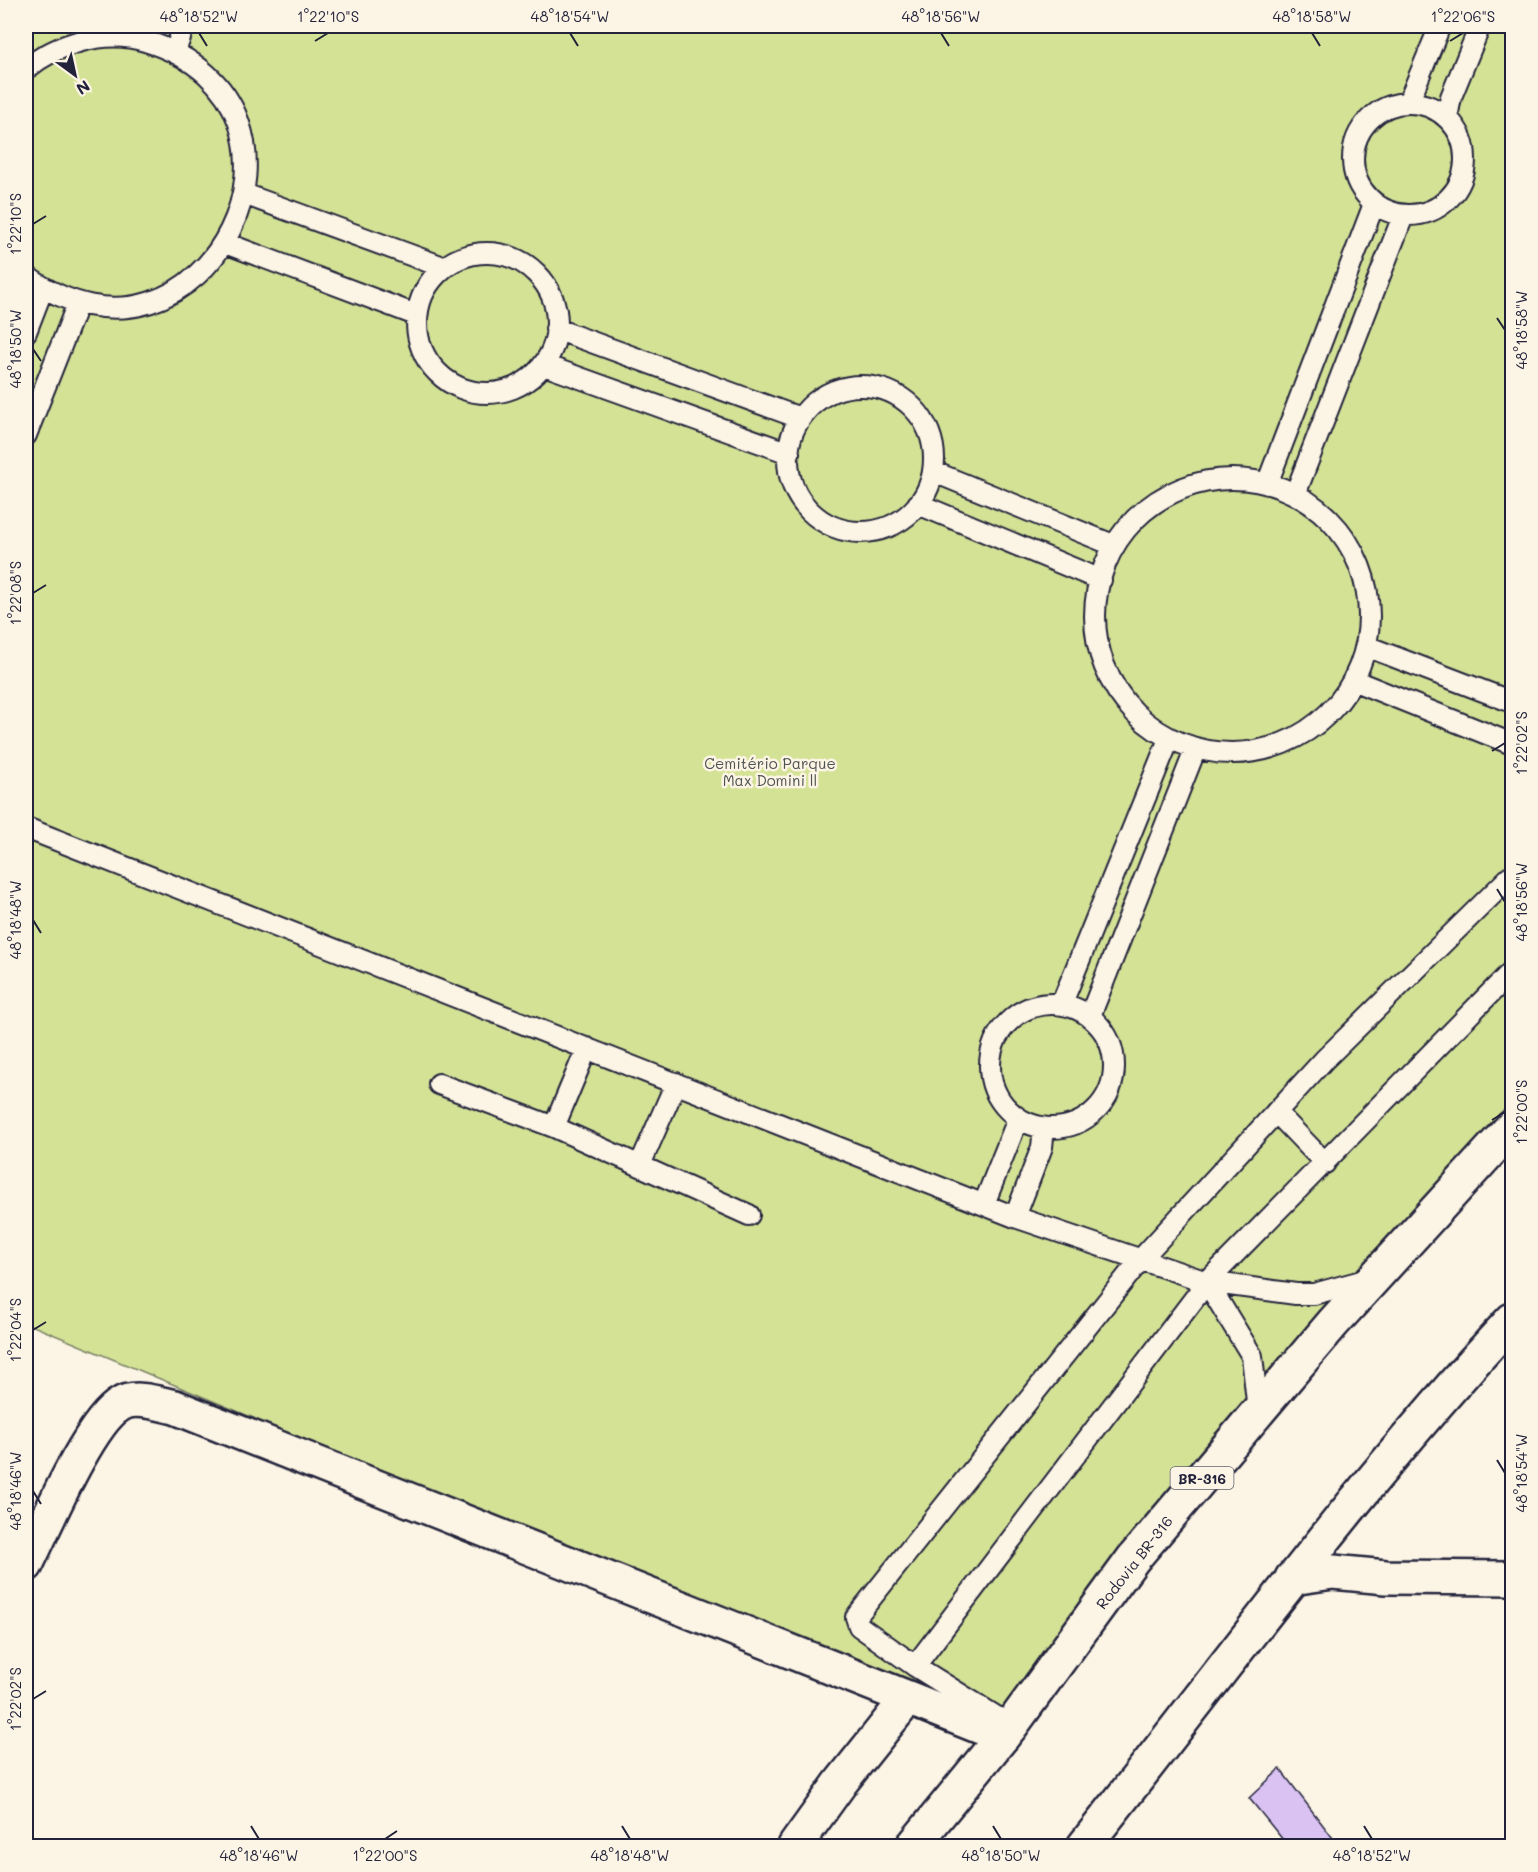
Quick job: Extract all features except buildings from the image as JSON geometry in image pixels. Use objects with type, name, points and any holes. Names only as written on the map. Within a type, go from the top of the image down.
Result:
[{"type":"main road","name":"Rodovia BR-316","points":[[913,1846],[1007,1731],[1133,1559],[1374,1278],[1512,1127]]},
{"type":"main road","points":[[1084,1846],[1292,1578],[1449,1387],[1512,1320]]},
{"type":"main road","points":[[26,1566],[95,1428],[122,1403],[142,1400],[175,1407],[909,1698],[1007,1731]]},
{"type":"main road","points":[[1292,1578],[1333,1572],[1409,1578],[1512,1578]]},
{"type":"main road","points":[[795,1846],[842,1782],[909,1698]]},
{"type":"lane","points":[[175,52],[184,26]]},
{"type":"lane","points":[[1408,103],[1440,26]]},
{"type":"lane","points":[[1447,118],[1451,97],[1480,26]]},
{"type":"lane","points":[[26,69],[59,48],[86,40],[143,33],[175,52],[204,74],[227,101],[244,146],[244,194],[237,220],[225,243],[211,262],[193,279],[150,301],[126,306],[78,303],[43,288],[26,276]]},
{"type":"lane","points":[[1408,103],[1429,106],[1447,118],[1461,137],[1466,160],[1460,182],[1446,201],[1426,213],[1402,216],[1387,212],[1374,204],[1361,189],[1353,171],[1353,151],[1359,132],[1372,117],[1389,107],[1408,103]]},
{"type":"lane","points":[[244,194],[443,267]]},
{"type":"lane","points":[[1267,484],[1374,204]]},
{"type":"lane","points":[[1296,492],[1402,216]]},
{"type":"lane","points":[[225,243],[416,315]]},
{"type":"lane","points":[[498,253],[525,263],[545,283],[556,309],[556,338],[544,365],[525,382],[501,393],[475,393],[451,384],[431,368],[418,343],[416,315],[424,288],[443,267],[469,254],[498,253]]},
{"type":"lane","points":[[26,332],[43,288]]},
{"type":"lane","points":[[26,435],[78,303]]},
{"type":"lane","points":[[556,329],[800,418]]},
{"type":"lane","points":[[544,365],[789,453]]},
{"type":"lane","points":[[847,387],[876,387],[902,398],[922,417],[933,444],[934,472],[918,504],[901,521],[873,532],[843,531],[817,519],[799,498],[788,472],[789,444],[800,418],[821,398],[847,387]]},
{"type":"lane","points":[[934,472],[1113,545]]},
{"type":"lane","points":[[1247,478],[1296,492],[1339,527],[1365,574],[1371,629],[1355,681],[1320,724],[1270,750],[1215,754],[1169,739],[1121,701],[1097,652],[1095,597],[1113,545],[1148,506],[1195,483],[1247,478]]},
{"type":"lane","points":[[918,504],[1101,580]]},
{"type":"lane","points":[[1366,646],[1512,702]]},
{"type":"lane","points":[[1355,681],[1512,744]]},
{"type":"lane","points":[[1062,1003],[1169,739]]},
{"type":"lane","points":[[1090,1016],[1196,748]]},
{"type":"lane","points":[[26,828],[1015,1217],[1208,1282],[1296,1294],[1314,1294],[1374,1278]]},
{"type":"lane","points":[[1007,1731],[859,1626],[856,1617],[1140,1259],[1324,1060],[1512,875]]},
{"type":"lane","points":[[915,1666],[1208,1282],[1512,971]]},
{"type":"lane","points":[[1062,1003],[1090,1016],[1101,1025],[1113,1046],[1115,1068],[1110,1091],[1094,1113],[1071,1126],[1044,1128],[1018,1119],[1001,1102],[991,1080],[990,1056],[999,1033],[1015,1015],[1037,1004],[1062,1003]]},
{"type":"lane","points":[[554,1127],[587,1048]]},
{"type":"lane","points":[[640,1165],[676,1083]]},
{"type":"lane","points":[[439,1084],[554,1127],[749,1215]]},
{"type":"lane","points":[[1276,1113],[1325,1163]]},
{"type":"lane","points":[[984,1204],[1018,1119]]},
{"type":"lane","points":[[1015,1217],[1042,1147],[1044,1128]]},
{"type":"lane","points":[[1208,1282],[1252,1356],[1258,1411]]},
{"type":"green space","name":"Cemitério Parque Max Domini ll","points":[[26,26],[1512,26],[1512,1127],[1001,1730],[26,1323]]}]
